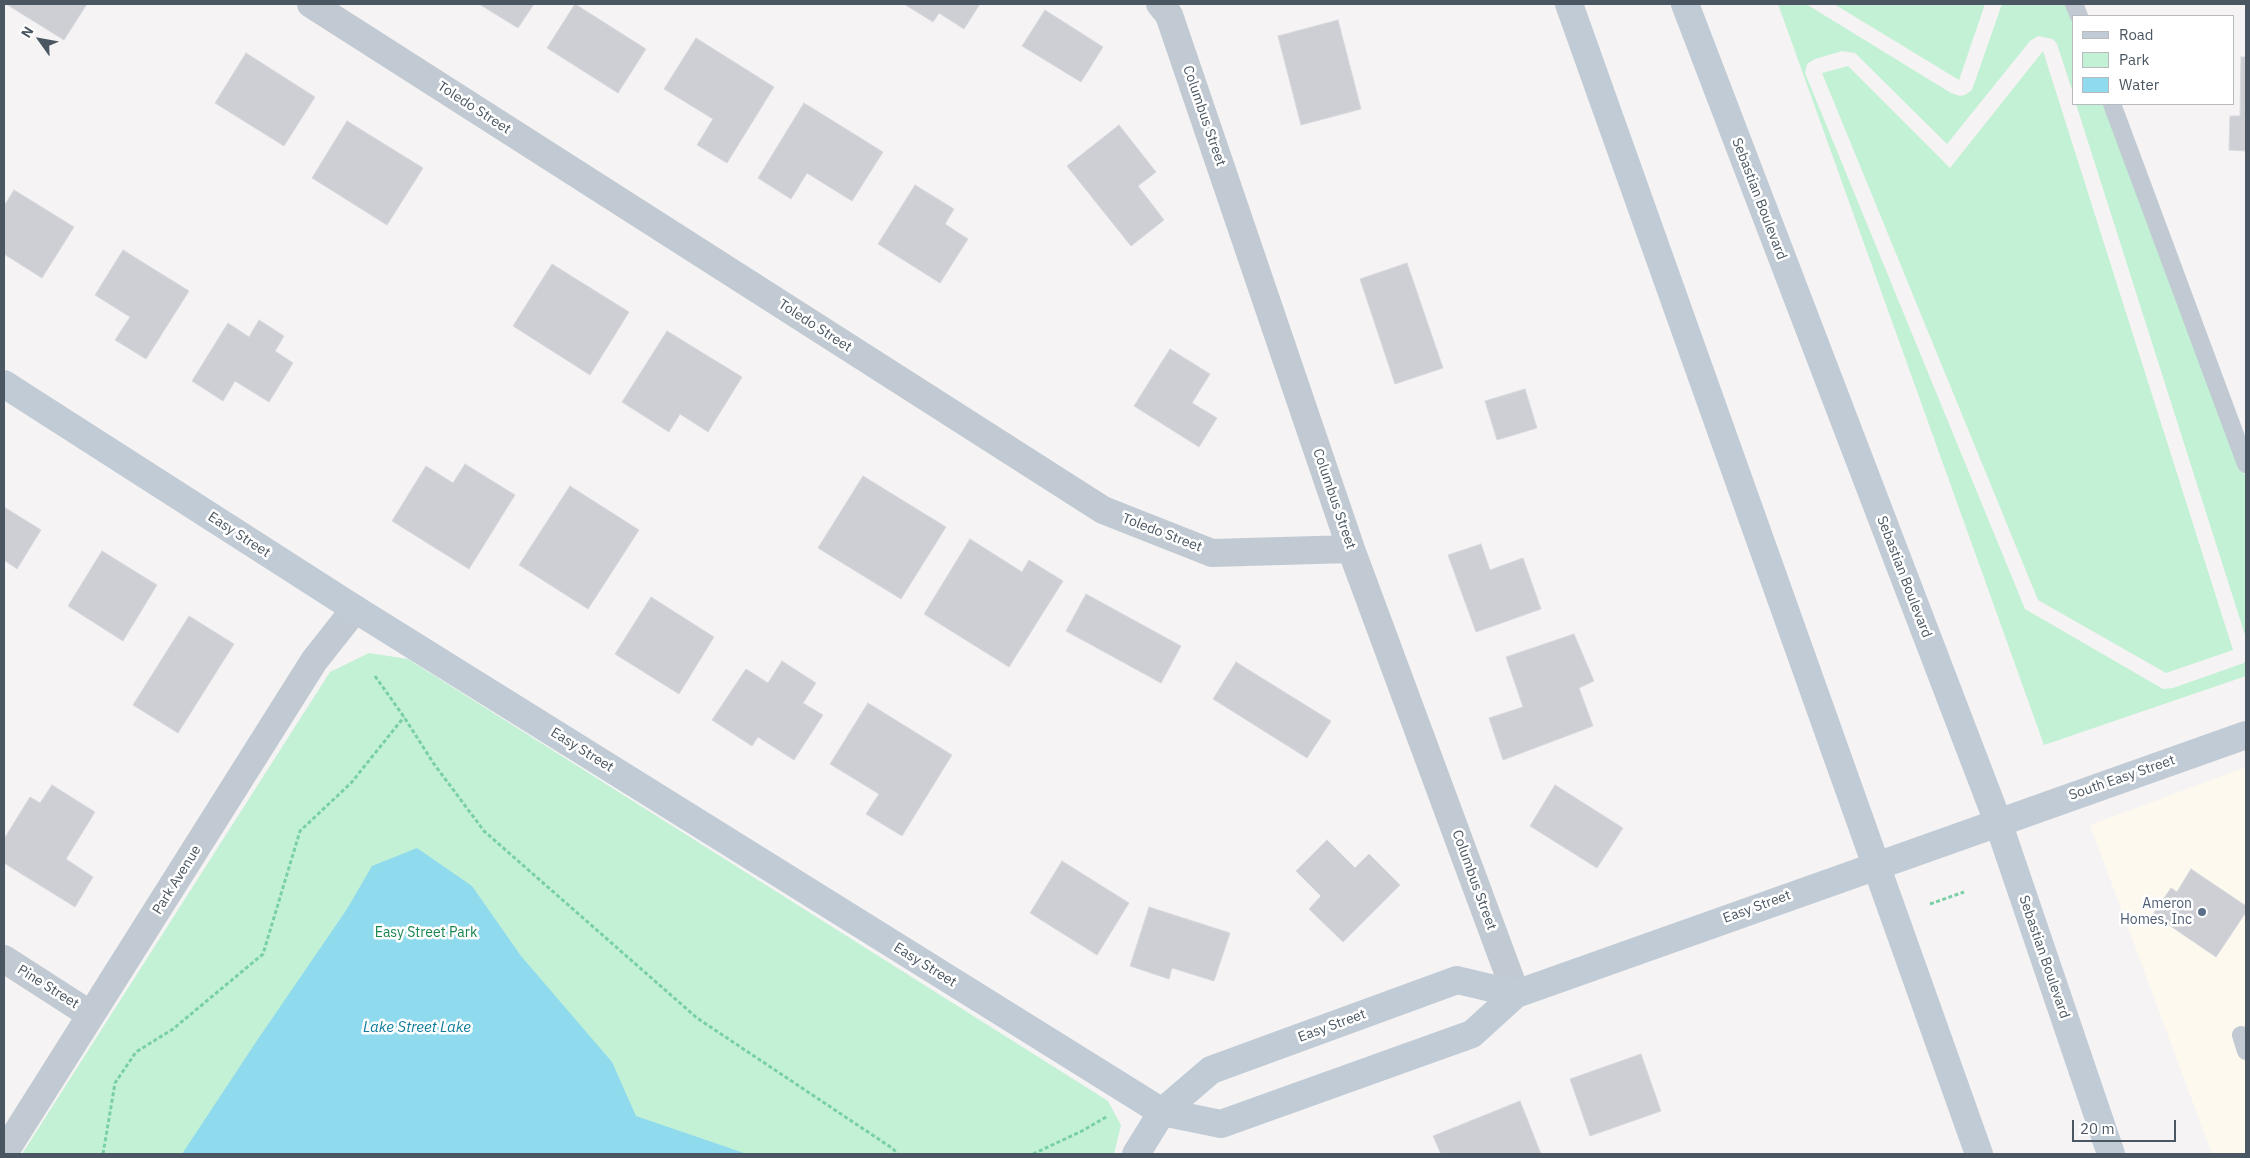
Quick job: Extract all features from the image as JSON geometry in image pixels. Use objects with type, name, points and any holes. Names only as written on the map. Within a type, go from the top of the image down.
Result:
[{"type":"street","name":"Toledo Street","points":[[311,4],[1104,510],[1212,553],[1351,549]]},
{"type":"street","name":"Columbus Street","points":[[1160,4],[1169,15],[1351,549],[1516,994]]},
{"type":"street","points":[[1569,4],[1979,1154]]},
{"type":"street","name":"Sebastian Boulevard","points":[[1685,4],[1998,822],[2111,1154]]},
{"type":"street","name":"Easy Street","points":[[4,384],[354,609],[1162,1112],[1221,1124],[1472,1034],[1516,994],[1998,822]]},
{"type":"street","name":"Park Avenue","points":[[4,1153],[314,661],[354,609]]},
{"type":"street","name":"South Easy Street","points":[[1998,822],[2246,735]]},
{"type":"street","name":"Pine Street","points":[[4,960],[91,1015]]},
{"type":"street","name":"Easy Street","points":[[1162,1112],[1211,1070],[1457,980],[1516,994]]},
{"type":"street","points":[[1136,1154],[1162,1112]]},
{"type":"lane","points":[[2112,105],[2246,464]]},
{"type":"path","points":[[375,676],[434,764],[484,831],[697,1018],[892,1148],[898,1154]]},
{"type":"path","points":[[103,1154],[115,1083],[136,1052],[173,1029],[263,954],[300,831],[351,783],[404,717]]},
{"type":"path","points":[[1930,904],[1964,892]]},
{"type":"path","points":[[1033,1154],[1082,1131],[1115,1112]]},
{"type":"shaded area","points":[[2246,767],[2246,1154],[2212,1154],[2090,825]]},
{"type":"green space","points":[[1778,4],[1806,4],[1951,93],[1960,96],[1972,90],[2002,4],[2075,4],[2075,15],[2072,15],[2072,90],[2057,44],[2053,39],[2038,36],[2030,41],[1947,144],[1855,53],[1842,51],[1815,59],[1807,64],[1805,73],[2025,609],[2163,689],[2173,688],[2244,663],[2246,660],[2246,676],[2044,745]]},
{"type":"green space","points":[[1834,4],[1985,4],[1959,80]]},
{"type":"green space","points":[[2043,51],[2233,650],[2166,673],[2038,600],[1822,73],[1848,66],[1950,168]]},
{"type":"green space","points":[[2076,105],[2111,105],[2246,478],[2246,638]]},
{"type":"green space","name":"Easy Street Park","points":[[369,653],[408,659],[1108,1101],[1121,1125],[1114,1154],[22,1154],[330,672]]},
{"type":"water","name":"Lake Street Lake","points":[[417,848],[472,886],[521,956],[612,1062],[636,1116],[747,1154],[182,1154],[347,909],[372,866]]},
{"type":"building","points":[[6,4],[87,4],[64,40]]},
{"type":"building","points":[[479,4],[534,4],[518,28]]},
{"type":"building","points":[[575,4],[646,49],[618,93],[547,48]]},
{"type":"building","points":[[904,4],[980,4],[964,29],[939,13],[933,22]]},
{"type":"building","points":[[1045,10],[1103,47],[1081,82],[1022,46]]},
{"type":"building","points":[[1338,20],[1361,109],[1301,125],[1278,36]]},
{"type":"building","points":[[696,38],[774,87],[727,163],[697,145],[713,119],[664,89]]},
{"type":"building","points":[[246,53],[315,97],[284,146],[215,103]]},
{"type":"building","points":[[2241,57],[2246,57],[2246,151],[2229,150],[2230,116],[2240,116]]},
{"type":"building","points":[[804,103],[883,152],[852,201],[807,173],[791,199],[758,178]]},
{"type":"building","points":[[347,121],[423,168],[387,225],[312,178]]},
{"type":"building","points":[[1119,125],[1156,172],[1138,186],[1164,220],[1131,246],[1067,166]]},
{"type":"building","points":[[915,185],[954,209],[945,224],[968,239],[940,283],[878,244]]},
{"type":"building","points":[[14,190],[74,227],[42,278],[4,254],[4,206]]},
{"type":"building","points":[[123,250],[189,291],[146,359],[115,340],[130,317],[95,295]]},
{"type":"building","points":[[1407,263],[1443,368],[1395,384],[1360,279]]},
{"type":"building","points":[[552,264],[629,312],[590,375],[513,326]]},
{"type":"building","points":[[259,320],[284,336],[275,351],[293,363],[269,402],[235,381],[223,401],[192,381],[228,323],[249,337]]},
{"type":"building","points":[[667,331],[742,377],[708,432],[680,414],[669,432],[622,402]]},
{"type":"building","points":[[1170,349],[1210,374],[1192,403],[1217,418],[1199,447],[1134,406]]},
{"type":"building","points":[[1525,389],[1537,428],[1497,440],[1485,401]]},
{"type":"building","points":[[465,464],[515,495],[469,569],[392,521],[426,466],[453,483]]},
{"type":"building","points":[[863,476],[946,527],[901,599],[818,548]]},
{"type":"building","points":[[570,486],[639,530],[588,609],[519,565]]},
{"type":"building","points":[[4,507],[41,530],[17,569],[4,560]]},
{"type":"building","points":[[970,539],[1022,572],[1029,560],[1063,581],[1009,667],[924,614]]},
{"type":"building","points":[[1481,544],[1490,570],[1523,558],[1541,609],[1476,632],[1448,555]]},
{"type":"building","points":[[102,551],[157,585],[123,641],[68,606]]},
{"type":"building","points":[[1086,594],[1181,646],[1161,683],[1066,631]]},
{"type":"building","points":[[651,597],[714,637],[679,694],[615,654]]},
{"type":"building","points":[[189,616],[234,644],[178,733],[133,705]]},
{"type":"building","points":[[1574,634],[1594,681],[1579,688],[1593,726],[1503,760],[1489,718],[1523,707],[1506,657]]},
{"type":"building","points":[[782,661],[816,683],[803,703],[823,715],[794,760],[758,737],[752,746],[712,720],[746,669],[768,683]]},
{"type":"building","points":[[1236,662],[1331,721],[1307,758],[1213,699]]},
{"type":"building","points":[[868,703],[952,755],[902,836],[866,814],[879,794],[830,764]]},
{"type":"building","points":[[52,785],[95,812],[66,859],[93,877],[75,907],[4,863],[4,839],[30,797],[40,803]]},
{"type":"building","points":[[1555,785],[1623,828],[1597,868],[1530,826]]},
{"type":"building","points":[[1327,840],[1355,868],[1369,854],[1400,885],[1343,942],[1309,909],[1321,896],[1296,871]]},
{"type":"building","points":[[1062,861],[1129,903],[1097,955],[1030,913]]},
{"type":"building","points":[[2191,869],[2246,906],[2246,912],[2216,957],[2153,914],[2171,888],[2177,892]]},
{"type":"building","points":[[1149,907],[1230,933],[1214,981],[1172,968],[1169,979],[1130,966]]},
{"type":"building","points":[[1641,1054],[1661,1111],[1590,1136],[1570,1079]]},
{"type":"building","points":[[1520,1101],[1541,1154],[1441,1154],[1433,1136]]},
{"type":"place","name":"Ameron Homes, Inc","points":[[2202,912]]}]
